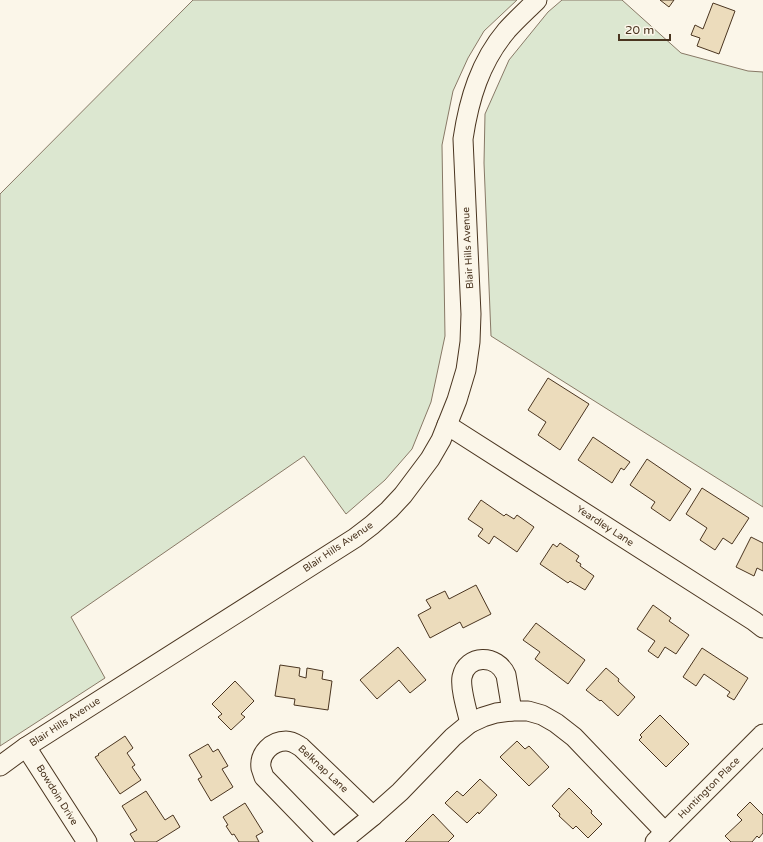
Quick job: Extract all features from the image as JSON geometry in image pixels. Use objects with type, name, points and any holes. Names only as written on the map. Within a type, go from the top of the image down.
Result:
[{"type":"street","name":"Blair Hills Avenue","points":[[0,766],[26,747],[355,538],[389,510],[403,495],[430,459],[447,425],[457,400],[466,370],[470,342],[471,314],[463,139],[466,120],[478,78],[485,62],[508,30],[537,0]]},
{"type":"street","name":"Yeardley Lane","points":[[447,425],[763,628]]},
{"type":"street","points":[[470,723],[462,687],[462,678],[465,670],[471,663],[480,659],[489,659],[497,663],[504,670],[512,711]]},
{"type":"street","points":[[341,842],[400,792],[453,737],[470,723],[489,715],[512,711],[528,711],[542,715],[556,723],[574,737],[660,837]]},
{"type":"street","name":"Huntington Place","points":[[660,837],[763,734]]},
{"type":"street","name":"Belknap Lane","points":[[327,842],[264,777],[261,768],[262,758],[270,746],[278,742],[288,741],[301,747],[373,816]]},
{"type":"street","name":"Bowdoin Drive","points":[[26,747],[87,842]]},
{"type":"green space","points":[[193,0],[517,0],[484,31],[468,58],[453,91],[442,145],[445,336],[431,402],[412,449],[385,480],[346,514],[304,456],[71,617],[105,678],[0,746],[0,194]]},
{"type":"green space","points":[[562,0],[622,0],[681,53],[748,71],[763,72],[763,507],[491,336],[484,163],[485,114],[509,60],[548,12]]},
{"type":"building","points":[[660,0],[674,0],[669,7]]},
{"type":"building","points":[[713,3],[735,11],[719,54],[697,46],[700,38],[691,35],[695,25],[703,29]]},
{"type":"building","points":[[548,378],[589,404],[560,450],[538,435],[546,422],[528,410]]},
{"type":"building","points":[[593,437],[630,462],[624,470],[621,468],[612,483],[578,460]]},
{"type":"building","points":[[647,459],[691,489],[670,521],[651,508],[655,502],[630,485]]},
{"type":"building","points":[[702,488],[749,518],[732,544],[723,538],[715,550],[700,540],[707,528],[686,514]]},
{"type":"building","points":[[481,500],[504,516],[506,514],[514,519],[517,515],[534,527],[517,552],[494,536],[489,544],[478,536],[483,529],[468,519]]},
{"type":"building","points":[[751,537],[763,543],[763,571],[757,568],[754,576],[736,567]]},
{"type":"building","points":[[560,543],[579,556],[576,561],[581,564],[580,566],[594,576],[585,590],[570,581],[568,583],[540,564],[553,544],[557,547]]},
{"type":"building","points":[[476,585],[491,614],[463,628],[460,622],[430,638],[418,615],[431,608],[426,600],[445,591],[449,599]]},
{"type":"building","points":[[653,605],[671,618],[669,621],[689,635],[676,654],[665,647],[658,658],[648,651],[655,641],[637,629]]},
{"type":"building","points":[[536,623],[585,660],[568,684],[535,659],[540,652],[523,640]]},
{"type":"building","points":[[398,647],[426,680],[410,693],[399,680],[377,699],[360,680]]},
{"type":"building","points":[[702,648],[748,678],[734,700],[727,696],[730,692],[704,674],[696,686],[683,677]]},
{"type":"building","points":[[280,665],[300,668],[299,676],[306,678],[307,668],[323,671],[322,679],[332,681],[328,710],[294,705],[295,699],[275,696]]},
{"type":"building","points":[[606,668],[619,679],[618,681],[635,697],[618,716],[601,700],[600,701],[586,690]]},
{"type":"building","points":[[235,681],[254,701],[241,714],[245,717],[231,730],[218,717],[222,714],[212,704]]},
{"type":"building","points":[[660,715],[689,744],[666,767],[639,740],[642,737],[640,735]]},
{"type":"building","points":[[125,736],[133,748],[127,753],[135,765],[132,767],[141,780],[120,794],[95,757]]},
{"type":"building","points":[[517,741],[525,749],[529,746],[549,767],[529,786],[500,757]]},
{"type":"building","points":[[208,744],[213,752],[218,749],[228,766],[222,769],[233,787],[211,801],[198,779],[202,777],[189,755]]},
{"type":"building","points":[[480,779],[497,795],[479,814],[478,812],[467,823],[445,803],[457,791],[463,796]]},
{"type":"building","points":[[569,788],[592,811],[591,813],[602,824],[588,838],[576,826],[573,829],[559,816],[560,814],[552,806]]},
{"type":"building","points":[[146,791],[165,820],[173,815],[180,827],[156,842],[135,842],[130,834],[137,830],[122,806]]},
{"type":"building","points":[[750,802],[763,815],[763,833],[759,838],[757,836],[752,842],[731,842],[725,836],[742,820],[737,815]]},
{"type":"building","points":[[245,803],[263,832],[256,836],[259,842],[239,842],[226,826],[228,825],[223,817]]},
{"type":"building","points":[[433,814],[454,836],[448,842],[405,842]]}]
